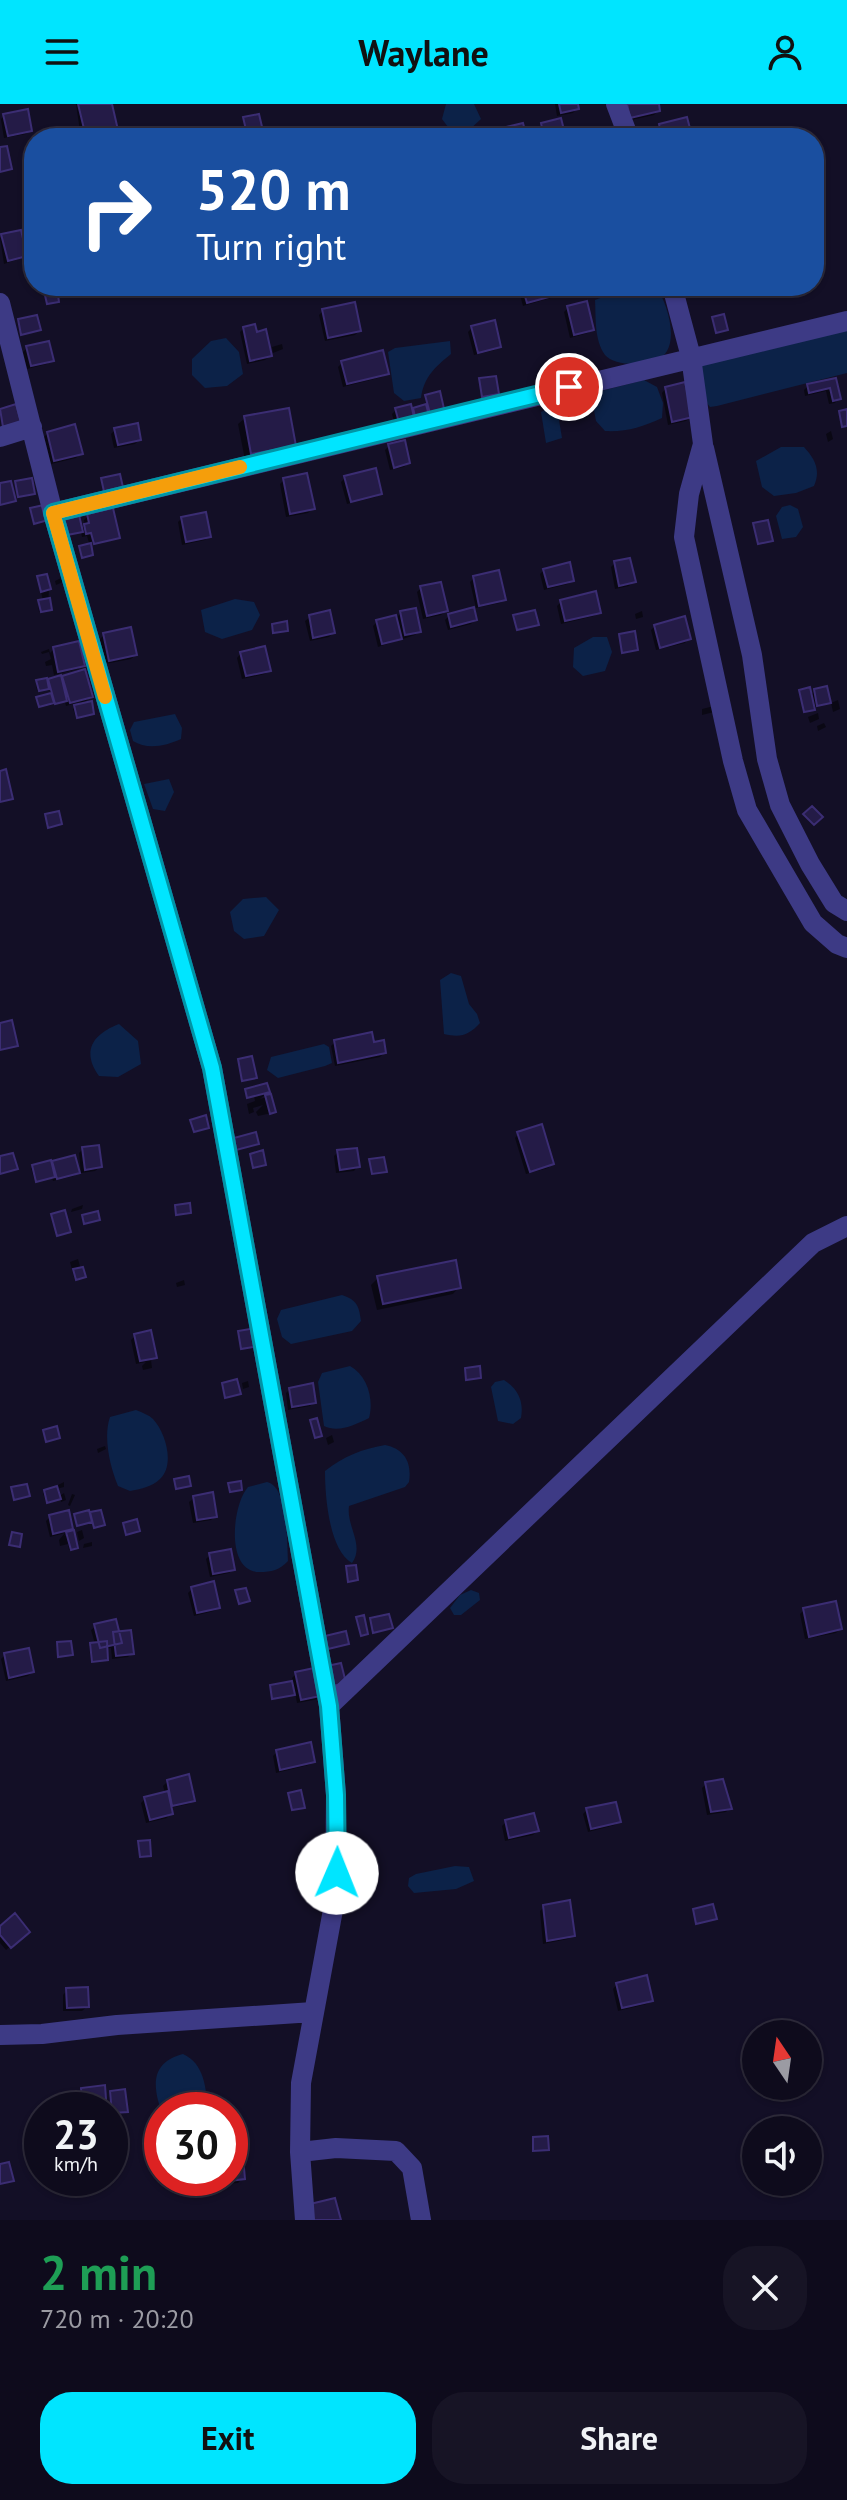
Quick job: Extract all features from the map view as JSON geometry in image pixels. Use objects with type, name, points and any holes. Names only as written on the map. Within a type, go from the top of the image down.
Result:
[{"type":"street","points":[[616,104],[625,128]]},
{"type":"street","points":[[675,296],[691,357],[703,444],[749,640],[767,759],[780,805],[810,864],[834,903],[847,911]]},
{"type":"street","points":[[0,303],[53,513],[212,1068],[329,1706],[336,1795],[335,1899],[301,2083],[300,2152],[305,2220]]},
{"type":"street","points":[[53,513],[847,321]]},
{"type":"street","points":[[0,437],[32,427]]},
{"type":"street","points":[[703,444],[689,494],[684,537],[747,810],[813,923],[837,944],[847,948]]},
{"type":"street","points":[[329,1706],[813,1243],[847,1226]]},
{"type":"street","points":[[0,2035],[313,2012]]},
{"type":"street","points":[[300,2152],[336,2148],[396,2151],[412,2168],[421,2220]]},
{"type":"water","points":[[446,104],[474,104],[481,119],[471,128],[449,128],[442,119]]},
{"type":"water","points":[[606,296],[661,296],[671,327],[667,351],[647,363],[627,364],[610,359],[599,342],[595,300]]},
{"type":"water","points":[[847,325],[847,373],[717,406],[710,407],[706,402],[700,364]]},
{"type":"water","points":[[226,338],[239,352],[243,374],[227,386],[205,388],[192,375],[192,359],[211,341]]},
{"type":"water","points":[[450,341],[451,354],[431,373],[421,398],[404,401],[394,393],[388,352],[395,348]]},
{"type":"water","points":[[644,380],[657,387],[663,403],[662,418],[634,428],[605,431],[596,421],[592,400],[601,391]]},
{"type":"water","points":[[551,407],[557,408],[562,438],[546,443],[541,412]]},
{"type":"water","points":[[781,447],[804,447],[808,451],[817,470],[814,486],[796,493],[774,496],[762,487],[756,461]]},
{"type":"water","points":[[790,505],[798,509],[803,527],[796,537],[782,539],[776,516],[782,507]]},
{"type":"water","points":[[235,599],[254,602],[260,615],[252,630],[222,639],[205,632],[201,610]]},
{"type":"water","points":[[593,637],[607,637],[612,652],[605,671],[583,676],[573,667],[574,648]]},
{"type":"water","points":[[175,714],[182,728],[181,739],[157,746],[133,741],[130,730],[134,722]]},
{"type":"water","points":[[169,779],[174,792],[165,811],[153,809],[144,784]]},
{"type":"water","points":[[266,897],[279,910],[264,936],[244,939],[234,931],[230,912],[243,899]]},
{"type":"water","points":[[451,973],[461,976],[469,1004],[480,1023],[468,1033],[455,1036],[444,1034],[440,980]]},
{"type":"water","points":[[119,1024],[138,1041],[141,1064],[118,1077],[99,1076],[91,1059],[92,1044],[102,1033]]},
{"type":"water","points":[[324,1044],[329,1047],[332,1063],[278,1078],[267,1070],[271,1057]]},
{"type":"water","points":[[342,1295],[354,1301],[359,1311],[361,1321],[352,1331],[291,1344],[282,1337],[277,1319],[281,1310]]},
{"type":"water","points":[[350,1366],[361,1376],[368,1389],[371,1404],[369,1418],[341,1428],[329,1428],[324,1426],[318,1382],[322,1373]]},
{"type":"water","points":[[504,1380],[513,1387],[521,1401],[521,1418],[513,1424],[498,1421],[491,1387],[495,1382]]},
{"type":"water","points":[[136,1410],[150,1416],[158,1425],[168,1458],[165,1473],[160,1479],[150,1486],[130,1491],[118,1486],[110,1461],[107,1434],[110,1417]]},
{"type":"water","points":[[385,1445],[398,1450],[406,1458],[409,1482],[405,1487],[349,1506],[357,1549],[352,1563],[344,1556],[333,1535],[327,1508],[325,1471],[354,1454]]},
{"type":"water","points":[[267,1482],[274,1486],[283,1504],[288,1561],[275,1570],[260,1572],[249,1569],[241,1562],[235,1537],[236,1522],[242,1496],[248,1487]]},
{"type":"water","points":[[471,1590],[479,1593],[480,1600],[461,1615],[454,1615],[450,1608],[460,1595]]},
{"type":"water","points":[[455,1866],[469,1867],[474,1881],[456,1889],[414,1893],[408,1886],[409,1878],[416,1874]]},
{"type":"water","points":[[183,2054],[196,2064],[206,2092],[157,2092],[160,2069],[172,2058]]},
{"type":"building","points":[[78,104],[112,104],[118,128],[84,128]]},
{"type":"building","points":[[559,104],[578,104],[579,109],[561,113]]},
{"type":"building","points":[[627,104],[659,104],[660,111],[630,118]]},
{"type":"building","points":[[28,109],[31,128],[24,128],[24,133],[8,136],[3,114]]},
{"type":"building","points":[[259,114],[262,128],[246,128],[243,117]]},
{"type":"building","points":[[687,117],[690,128],[660,128],[659,124]]},
{"type":"building","points":[[561,118],[564,128],[542,128],[541,123]]},
{"type":"building","points":[[523,123],[524,128],[502,128]]},
{"type":"building","points":[[7,146],[12,169],[0,172],[0,147]]},
{"type":"building","points":[[21,230],[24,257],[8,261],[1,234]]},
{"type":"building","points":[[45,296],[58,296],[59,302],[47,304]]},
{"type":"building","points":[[525,296],[553,296],[527,303]]},
{"type":"building","points":[[587,301],[594,330],[574,335],[567,306]]},
{"type":"building","points":[[355,302],[361,331],[328,338],[322,309]]},
{"type":"building","points":[[724,314],[728,330],[716,333],[712,317]]},
{"type":"building","points":[[37,315],[41,330],[21,335],[18,319]]},
{"type":"building","points":[[495,320],[501,347],[478,353],[471,326]]},
{"type":"building","points":[[255,324],[257,332],[266,329],[272,356],[250,361],[243,327]]},
{"type":"building","points":[[49,341],[54,361],[31,366],[26,346]]},
{"type":"building","points":[[383,350],[389,374],[347,384],[341,361]]},
{"type":"building","points":[[496,376],[499,394],[482,397],[479,378]]},
{"type":"building","points":[[836,378],[841,399],[833,401],[830,388],[809,393],[807,384]]},
{"type":"building","points":[[685,382],[693,417],[672,422],[665,387]]},
{"type":"building","points":[[440,391],[445,413],[431,417],[425,395]]},
{"type":"building","points":[[16,404],[21,422],[3,427],[0,409]]},
{"type":"building","points":[[411,404],[416,426],[401,430],[395,408]]},
{"type":"building","points":[[426,404],[429,416],[416,420],[413,408]]},
{"type":"building","points":[[289,408],[296,446],[251,454],[244,416]]},
{"type":"building","points":[[847,409],[847,426],[842,427],[839,411]]},
{"type":"building","points":[[138,423],[141,440],[118,445],[114,428]]},
{"type":"building","points":[[75,424],[83,454],[54,461],[47,432]]},
{"type":"building","points":[[405,440],[410,463],[394,468],[388,444]]},
{"type":"building","points":[[376,468],[382,494],[351,502],[344,476]]},
{"type":"building","points":[[307,473],[315,509],[290,514],[283,478]]},
{"type":"building","points":[[120,474],[124,492],[105,496],[101,478]]},
{"type":"building","points":[[32,478],[35,494],[18,497],[15,481]]},
{"type":"building","points":[[11,481],[16,501],[0,505],[0,483]]},
{"type":"building","points":[[44,505],[48,520],[34,524],[30,508]]},
{"type":"building","points":[[113,508],[120,538],[94,544],[91,533],[86,534],[84,524],[89,523],[87,514]]},
{"type":"building","points":[[206,512],[211,537],[186,542],[181,517]]},
{"type":"building","points":[[79,515],[83,532],[67,535],[63,519]]},
{"type":"building","points":[[768,520],[773,541],[758,544],[753,523]]},
{"type":"building","points":[[91,543],[93,555],[82,558],[79,546]]},
{"type":"building","points":[[630,558],[636,582],[619,586],[614,561]]},
{"type":"building","points":[[570,562],[574,581],[548,587],[543,569]]},
{"type":"building","points":[[499,570],[506,600],[479,606],[473,576]]},
{"type":"building","points":[[47,574],[51,589],[41,592],[37,576]]},
{"type":"building","points":[[441,582],[448,611],[427,616],[420,586]]},
{"type":"building","points":[[596,591],[601,613],[565,621],[560,600]]},
{"type":"building","points":[[50,598],[52,610],[41,612],[38,600]]},
{"type":"building","points":[[474,607],[477,620],[451,627],[448,614]]},
{"type":"building","points":[[416,608],[421,632],[405,635],[400,611]]},
{"type":"building","points":[[330,610],[335,633],[313,638],[309,615]]},
{"type":"building","points":[[535,610],[539,625],[517,630],[513,615]]},
{"type":"building","points":[[396,615],[402,639],[382,644],[376,620]]},
{"type":"building","points":[[685,616],[691,639],[660,648],[654,625]]},
{"type":"building","points":[[287,621],[288,631],[273,633],[272,624]]},
{"type":"building","points":[[131,627],[137,655],[109,661],[103,633]]},
{"type":"building","points":[[635,631],[638,650],[622,653],[619,634]]},
{"type":"building","points":[[79,641],[85,666],[58,672],[53,647]]},
{"type":"building","points":[[265,646],[271,671],[246,676],[240,652]]},
{"type":"building","points":[[85,669],[93,697],[70,703],[62,676]]},
{"type":"building","points":[[61,675],[67,701],[55,704],[48,679]]},
{"type":"building","points":[[47,678],[49,689],[39,691],[36,680]]},
{"type":"building","points":[[827,686],[831,703],[817,706],[814,689]]},
{"type":"building","points":[[810,687],[815,710],[804,712],[799,690]]},
{"type":"building","points":[[51,693],[54,703],[39,707],[36,697]]},
{"type":"building","points":[[92,701],[94,714],[77,718],[74,705]]},
{"type":"building","points":[[6,769],[13,799],[0,802],[0,771]]},
{"type":"building","points":[[812,806],[823,817],[814,825],[803,814]]},
{"type":"building","points":[[59,811],[62,824],[48,828],[45,814]]},
{"type":"building","points":[[12,1020],[18,1046],[0,1050],[0,1023]]},
{"type":"building","points":[[372,1032],[374,1042],[384,1040],[386,1053],[338,1063],[334,1040]]},
{"type":"building","points":[[252,1056],[257,1078],[242,1081],[238,1059]]},
{"type":"building","points":[[267,1083],[270,1092],[247,1098],[245,1089]]},
{"type":"building","points":[[271,1094],[276,1112],[270,1114],[265,1095]]},
{"type":"building","points":[[206,1115],[209,1128],[194,1132],[190,1120]]},
{"type":"building","points":[[542,1124],[554,1164],[530,1172],[517,1132]]},
{"type":"building","points":[[256,1132],[259,1144],[236,1150],[234,1138]]},
{"type":"building","points":[[99,1145],[102,1167],[85,1170],[82,1147]]},
{"type":"building","points":[[357,1148],[360,1167],[340,1170],[337,1150]]},
{"type":"building","points":[[263,1150],[266,1165],[253,1168],[250,1154]]},
{"type":"building","points":[[13,1153],[18,1169],[0,1174],[0,1156]]},
{"type":"building","points":[[75,1155],[80,1173],[57,1179],[52,1161]]},
{"type":"building","points":[[384,1157],[387,1172],[372,1174],[369,1159]]},
{"type":"building","points":[[51,1160],[55,1177],[36,1182],[32,1165]]},
{"type":"building","points":[[190,1203],[191,1213],[176,1215],[175,1205]]},
{"type":"building","points":[[65,1210],[71,1232],[57,1236],[51,1214]]},
{"type":"building","points":[[98,1211],[100,1220],[84,1224],[82,1215]]},
{"type":"building","points":[[456,1260],[461,1288],[383,1304],[377,1276]]},
{"type":"building","points":[[83,1267],[86,1277],[76,1280],[73,1269]]},
{"type":"building","points":[[256,1328],[259,1346],[241,1349],[238,1331]]},
{"type":"building","points":[[151,1330],[157,1358],[140,1361],[134,1334]]},
{"type":"building","points":[[480,1366],[481,1378],[466,1380],[465,1368]]},
{"type":"building","points":[[237,1379],[241,1394],[225,1398],[222,1383]]},
{"type":"building","points":[[313,1383],[316,1403],[292,1407],[289,1388]]},
{"type":"building","points":[[317,1418],[322,1436],[315,1438],[310,1420]]},
{"type":"building","points":[[57,1426],[60,1438],[46,1442],[43,1430]]},
{"type":"building","points":[[189,1476],[191,1486],[176,1489],[174,1479]]},
{"type":"building","points":[[241,1481],[242,1490],[230,1492],[228,1483]]},
{"type":"building","points":[[27,1484],[30,1496],[14,1500],[11,1487]]},
{"type":"building","points":[[57,1486],[61,1499],[47,1503],[44,1490]]},
{"type":"building","points":[[213,1492],[217,1517],[197,1520],[193,1496]]},
{"type":"building","points":[[69,1510],[73,1529],[53,1534],[49,1515]]},
{"type":"building","points":[[89,1510],[92,1522],[77,1526],[74,1514]]},
{"type":"building","points":[[101,1510],[105,1525],[94,1528],[90,1512]]},
{"type":"building","points":[[137,1519],[140,1531],[126,1535],[123,1523]]},
{"type":"building","points":[[74,1530],[78,1548],[71,1550],[66,1532]]},
{"type":"building","points":[[12,1532],[22,1534],[20,1547],[9,1545]]},
{"type":"building","points":[[231,1549],[235,1570],[213,1574],[209,1553]]},
{"type":"building","points":[[356,1565],[358,1580],[348,1582],[346,1566]]},
{"type":"building","points":[[214,1581],[220,1608],[197,1613],[191,1587]]},
{"type":"building","points":[[246,1588],[250,1601],[239,1604],[235,1590]]},
{"type":"building","points":[[836,1601],[842,1629],[809,1637],[803,1608]]},
{"type":"building","points":[[389,1614],[393,1628],[373,1633],[370,1618]]},
{"type":"building","points":[[364,1615],[368,1634],[361,1636],[356,1617]]},
{"type":"building","points":[[116,1619],[122,1643],[100,1648],[94,1624]]},
{"type":"building","points":[[131,1630],[134,1654],[116,1656],[113,1632]]},
{"type":"building","points":[[346,1631],[349,1644],[328,1649],[325,1636]]},
{"type":"building","points":[[71,1641],[73,1655],[58,1657],[57,1642]]},
{"type":"building","points":[[107,1641],[108,1660],[92,1662],[90,1643]]},
{"type":"building","points":[[29,1648],[34,1672],[9,1678],[4,1653]]},
{"type":"building","points":[[341,1663],[346,1683],[332,1686],[327,1666]]},
{"type":"building","points":[[319,1667],[325,1695],[301,1700],[295,1672]]},
{"type":"building","points":[[292,1681],[295,1695],[272,1699],[270,1685]]},
{"type":"building","points":[[311,1742],[315,1762],[280,1770],[276,1750]]},
{"type":"building","points":[[189,1774],[195,1801],[172,1806],[167,1780]]},
{"type":"building","points":[[723,1779],[732,1809],[711,1812],[705,1782]]},
{"type":"building","points":[[301,1790],[305,1808],[292,1810],[288,1793]]},
{"type":"building","points":[[168,1791],[173,1814],[150,1820],[144,1797]]},
{"type":"building","points":[[616,1802],[621,1822],[591,1829],[586,1808]]},
{"type":"building","points":[[534,1813],[539,1831],[509,1838],[505,1820]]},
{"type":"building","points":[[150,1840],[151,1856],[140,1857],[138,1841]]},
{"type":"building","points":[[570,1900],[575,1936],[547,1941],[543,1905]]},
{"type":"building","points":[[713,1904],[717,1919],[696,1924],[693,1909]]},
{"type":"building","points":[[15,1913],[30,1932],[11,1948],[0,1935],[0,1926]]},
{"type":"building","points":[[647,1975],[653,2001],[622,2008],[616,1983]]},
{"type":"building","points":[[88,1987],[89,2007],[67,2008],[66,1988]]},
{"type":"building","points":[[105,2085],[106,2092],[81,2092],[81,2088]]},
{"type":"building","points":[[548,2136],[549,2150],[533,2151],[533,2137]]},
{"type":"building","points":[[9,2162],[14,2181],[0,2184],[0,2164]]},
{"type":"building","points":[[335,2198],[341,2220],[310,2220],[306,2205]]},
{"type":"slow traffic","points":[[105,697],[53,513],[240,467]]},
{"type":"route","points":[[337,1873],[336,1795],[329,1706],[212,1068],[53,513],[569,387]]}]
